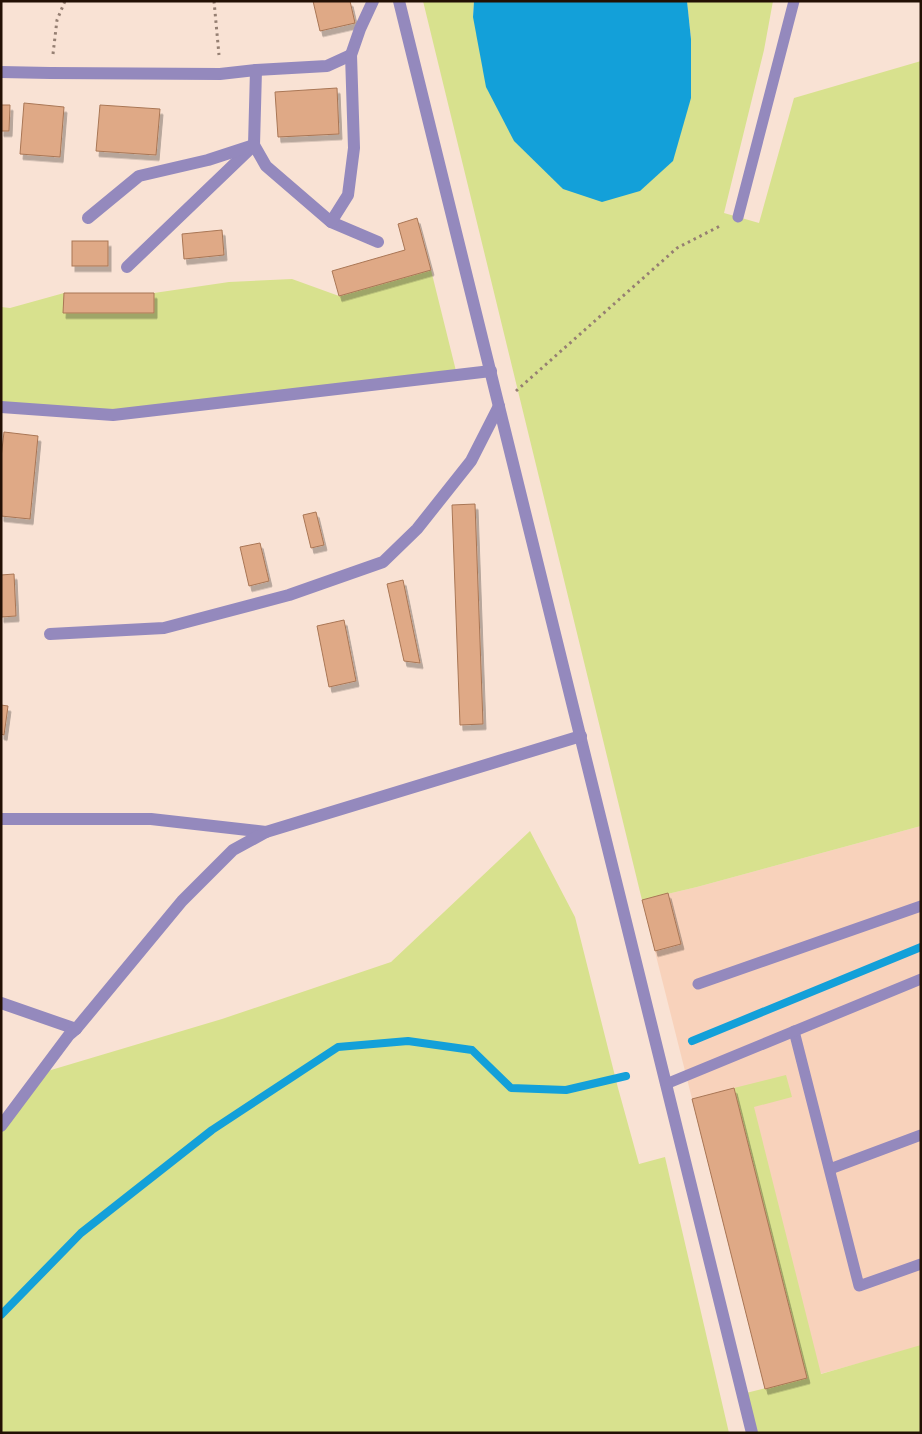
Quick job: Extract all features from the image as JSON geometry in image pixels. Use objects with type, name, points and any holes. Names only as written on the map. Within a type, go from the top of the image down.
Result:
[{"type":"street","points":[[331,222],[348,195],[354,148],[352,55],[360,28],[373,1]]},
{"type":"street","points":[[400,1],[752,1433]]},
{"type":"street","points":[[1,72],[220,74],[327,66],[352,55]]},
{"type":"street","points":[[256,70],[254,145],[266,166],[331,222],[378,242]]},
{"type":"street","points":[[88,218],[139,176],[208,160],[254,145]]},
{"type":"street","points":[[126,267],[254,145]]},
{"type":"street","points":[[1,407],[113,415],[491,371]]},
{"type":"street","points":[[50,634],[164,628],[289,595],[383,562],[417,529],[470,460],[499,406]]},
{"type":"street","points":[[1,1126],[69,1035],[182,901],[233,850],[266,832],[581,736]]},
{"type":"street","points":[[1,819],[151,819],[266,832]]},
{"type":"street","points":[[1,1003],[76,1029]]},
{"type":"lane","points":[[738,217],[794,1]]},
{"type":"lane","points":[[698,984],[921,906]]},
{"type":"lane","points":[[666,1084],[921,979]]},
{"type":"lane","points":[[794,1031],[859,1286],[921,1264]]},
{"type":"lane","points":[[830,1169],[921,1135]]},
{"type":"path","points":[[50,73],[57,20],[65,1]]},
{"type":"path","points":[[214,1],[220,74]]},
{"type":"path","points":[[499,406],[677,248],[738,217]]},
{"type":"shaded area","points":[[921,826],[921,1349],[860,1363],[765,1389],[642,900],[697,887]]},
{"type":"green space","points":[[423,1],[474,1],[473,17],[691,39],[687,1],[773,1],[764,50],[724,213],[759,223],[794,98],[921,61],[921,826],[697,887],[642,900]]},
{"type":"green space","points":[[431,270],[457,375],[113,415],[1,407],[1,307],[10,308],[64,293],[64,313],[153,313],[154,293],[229,282],[292,279],[339,296]]},
{"type":"green space","points":[[530,831],[575,917],[639,1164],[665,1157],[729,1433],[1,1433],[1,1126],[41,1073],[222,1019],[391,962]]},
{"type":"green space","points":[[786,1075],[792,1097],[754,1107],[821,1374],[921,1345],[921,1433],[752,1433],[742,1394],[807,1378],[734,1088]]},
{"type":"water","points":[[474,1],[687,1],[691,39],[691,98],[673,161],[640,191],[602,202],[563,189],[514,141],[486,87],[473,17]]},
{"type":"building","points":[[313,1],[350,1],[355,23],[320,31]]},
{"type":"building","points":[[337,88],[339,134],[278,137],[275,92]]},
{"type":"building","points":[[24,103],[64,107],[60,157],[20,154]]},
{"type":"building","points":[[1,105],[10,105],[9,131],[1,131]]},
{"type":"building","points":[[100,105],[160,109],[156,155],[96,151]]},
{"type":"building","points":[[417,218],[431,270],[339,296],[332,271],[405,250],[398,224]]},
{"type":"building","points":[[222,230],[224,255],[184,259],[182,234]]},
{"type":"building","points":[[72,241],[108,241],[108,266],[72,266]]},
{"type":"building","points":[[64,293],[154,293],[154,313],[63,313]]},
{"type":"building","points":[[4,432],[38,436],[30,519],[1,516],[1,458]]},
{"type":"building","points":[[475,504],[483,724],[460,725],[452,505]]},
{"type":"building","points":[[316,512],[324,545],[311,548],[303,515]]},
{"type":"building","points":[[260,543],[269,581],[249,586],[240,547]]},
{"type":"building","points":[[14,574],[16,616],[1,617],[1,575]]},
{"type":"building","points":[[403,580],[420,663],[404,661],[387,584]]},
{"type":"building","points":[[344,620],[356,681],[329,687],[317,626]]},
{"type":"building","points":[[1,705],[8,706],[4,735],[1,734]]},
{"type":"building","points":[[668,893],[681,944],[655,951],[642,900]]},
{"type":"building","points":[[734,1088],[807,1378],[765,1389],[692,1099]]},
{"type":"waterway","points":[[692,1041],[921,947]]},
{"type":"waterway","points":[[1,1315],[81,1233],[212,1130],[338,1047],[408,1041],[472,1050],[511,1088],[566,1090],[626,1076]]}]
